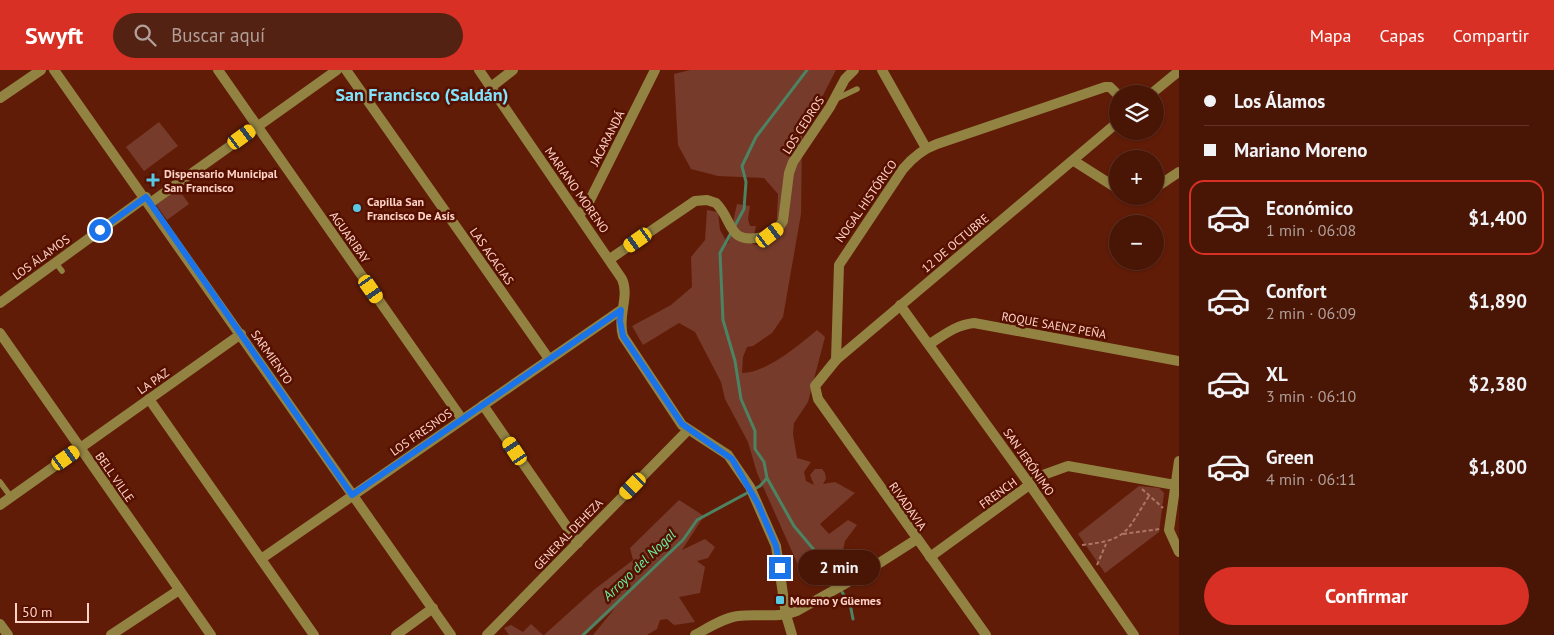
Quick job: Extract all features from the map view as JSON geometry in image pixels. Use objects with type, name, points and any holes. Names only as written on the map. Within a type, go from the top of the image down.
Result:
[{"type":"street","points":[[0,98],[41,70]]},
{"type":"street","name":"SARMIENTO","points":[[54,70],[148,200],[451,635]]},
{"type":"street","name":"AGUARIBAY","points":[[218,70],[462,419]]},
{"type":"street","name":"LOS ÁLAMOS","points":[[0,303],[55,262],[258,126],[337,70]]},
{"type":"street","name":"LAS ACACIAS","points":[[346,70],[549,359]]},
{"type":"street","name":"MARIANO MORENO","points":[[479,70],[610,259],[626,286],[620,321],[623,336],[682,424],[688,430],[728,455],[752,491],[776,546],[786,615],[792,635]]},
{"type":"street","points":[[491,87],[512,70]]},
{"type":"street","name":"JACARANDÁ","points":[[579,214],[586,208],[656,70]]},
{"type":"street","name":"LOS CEDROS","points":[[610,259],[694,202],[701,200],[716,203],[721,208],[733,231],[743,238],[770,235],[780,228],[784,221],[789,172],[793,162],[834,100],[845,79],[854,70]]},
{"type":"street","points":[[882,70],[926,148]]},
{"type":"street","points":[[1162,85],[1179,70]]},
{"type":"street","name":"NOGAL HISTÓRICO","points":[[836,360],[838,264],[902,168],[926,148],[1109,87]]},
{"type":"street","name":"12 DE OCTUBRE","points":[[815,389],[816,382],[836,360],[1109,130]]},
{"type":"street","points":[[1074,160],[1109,183]]},
{"type":"street","points":[[1164,182],[1179,172]]},
{"type":"street","name":"SAN JERÓNIMO","points":[[900,305],[1030,485],[1134,635]]},
{"type":"street","name":"LOS FRESNOS","points":[[261,559],[621,310]]},
{"type":"street","name":"ROQUE SAENZ PEÑA","points":[[930,344],[953,328],[963,324],[974,323],[1179,361]]},
{"type":"street","name":"BELL VILLE","points":[[0,333],[211,635]]},
{"type":"street","name":"LA PAZ","points":[[0,505],[241,334]]},
{"type":"street","name":"RIVADAVIA","points":[[815,389],[818,399],[986,635]]},
{"type":"street","points":[[149,398],[314,635]]},
{"type":"street","points":[[483,405],[578,543]]},
{"type":"street","name":"GENERAL DEHEZA","points":[[487,635],[688,430]]},
{"type":"street","points":[[1179,461],[1169,530],[1179,552]]},
{"type":"street","name":"FRENCH","points":[[930,557],[1030,485],[1052,471],[1068,466],[1175,485]]},
{"type":"street","points":[[695,635],[716,623],[737,616],[786,615],[852,580],[917,539]]},
{"type":"street","points":[[111,635],[179,590]]},
{"type":"street","points":[[396,635],[433,608]]},
{"type":"street","points":[[0,624],[8,635]]},
{"type":"lane","points":[[834,100],[857,89]]},
{"type":"lane","points":[[55,262],[62,271]]},
{"type":"lane","points":[[0,482],[11,497]]},
{"type":"path","points":[[1130,477],[1170,515]]},
{"type":"path","points":[[1072,546],[1106,543],[1123,534],[1129,530],[1149,496]]},
{"type":"path","points":[[1123,534],[1150,530],[1169,530]]},
{"type":"path","points":[[1094,577],[1099,558],[1106,543]]},
{"type":"shaded area","points":[[690,70],[836,70],[802,136],[801,214],[783,317],[772,333],[753,346],[747,347],[743,357],[742,373],[761,369],[771,364],[817,330],[825,337],[808,402],[794,423],[793,434],[797,458],[811,462],[804,472],[806,481],[814,485],[810,475],[815,469],[822,469],[826,479],[823,484],[835,482],[855,493],[820,524],[829,534],[848,520],[857,525],[845,541],[839,569],[824,582],[802,574],[757,473],[748,442],[725,399],[721,382],[695,332],[679,323],[643,345],[632,326],[671,305],[692,287],[691,257],[705,240],[707,210],[718,212],[720,230],[728,244],[737,204],[750,206],[748,219],[750,226],[756,226],[752,244],[763,246],[776,237],[778,194],[764,178],[718,176],[691,169],[678,145],[674,74]]},
{"type":"shaded area","points":[[159,122],[178,146],[144,171],[126,147]]},
{"type":"shaded area","points":[[177,187],[189,204],[167,220],[154,202]]},
{"type":"shaded area","points":[[1139,486],[1159,488],[1164,493],[1159,532],[1105,573],[1078,534]]},
{"type":"shaded area","points":[[679,500],[704,516],[682,550],[705,539],[715,547],[708,558],[697,561],[705,567],[700,593],[679,597],[695,622],[674,625],[667,619],[660,620],[657,629],[647,635],[593,635],[615,608],[585,635],[544,635],[595,589],[633,560],[630,548]]},
{"type":"shaded area","points":[[531,624],[543,635],[509,635],[504,628],[511,625],[523,632]]},
{"type":"waterway","name":"Arroyo del Nogal","points":[[583,635],[683,540],[697,520],[760,486],[767,478],[764,462],[755,449],[755,431],[741,399],[735,361],[723,320],[720,253],[744,209],[746,182],[742,166],[756,137],[807,70]]},
{"type":"waterway","points":[[767,478],[794,526],[825,563],[834,578]]},
{"type":"waterway","points":[[842,592],[850,604],[853,619]]},
{"type":"place","name":"Dispensario Municipal San Francisco","points":[[153,180]]},
{"type":"place","name":"Capilla San Francisco De Asís","points":[[357,208]]},
{"type":"place","name":"Moreno y Güemes","points":[[780,600]]},
{"type":"district","name":"San Francisco (Saldán)","points":[[422,94]]},
{"type":"route","points":[[100,230],[146,197],[352,495],[621,310],[620,327],[623,336],[682,424],[688,430],[728,455],[750,487],[776,546],[780,568]]}]
